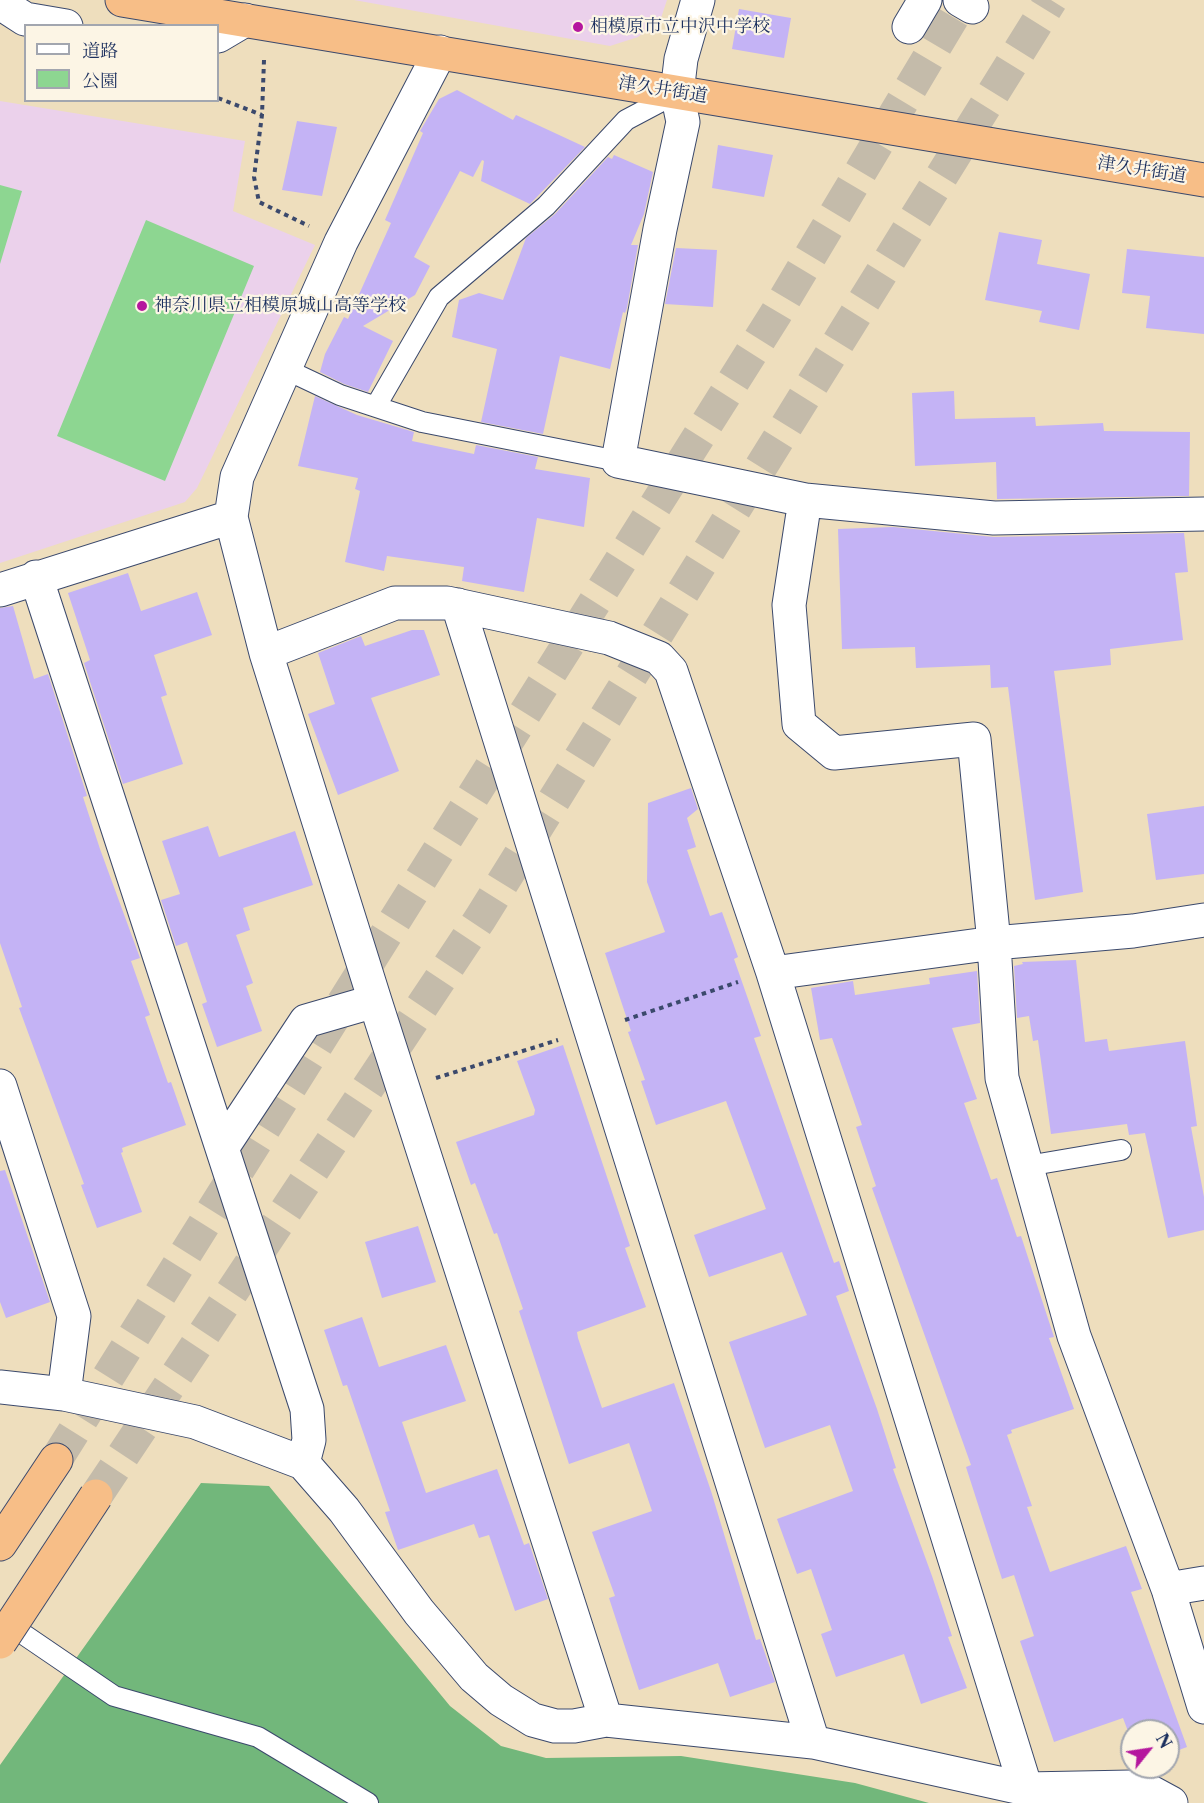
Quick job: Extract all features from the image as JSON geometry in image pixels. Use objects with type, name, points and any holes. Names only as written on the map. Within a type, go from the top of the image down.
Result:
[{"type":"highway","name":"津久井街道","points":[[122,0],[215,24]]},
{"type":"highway","name":"津久井街道","points":[[231,28],[440,52],[1204,180]]},
{"type":"highway","points":[[0,1544],[56,1460]]},
{"type":"highway","points":[[0,1642],[96,1496]]},
{"type":"street","points":[[698,0],[681,59],[677,93],[683,122],[653,264],[618,461],[805,500],[994,518],[1204,514]]},
{"type":"street","points":[[0,3],[25,19],[54,24]]},
{"type":"street","points":[[440,52],[341,242],[237,477],[231,517],[266,653],[375,1001],[606,1720]]},
{"type":"street","points":[[805,500],[789,605],[799,724],[834,753],[974,739],[994,943],[1002,1078],[1074,1336],[1168,1589],[1204,1707]]},
{"type":"street","points":[[0,590],[231,517]]},
{"type":"street","points":[[36,577],[307,1409],[309,1440],[303,1463]]},
{"type":"street","points":[[266,653],[395,603],[458,606],[609,638],[659,658],[671,671],[773,973],[1026,1789]]},
{"type":"street","points":[[458,606],[813,1742]]},
{"type":"street","points":[[773,973],[994,943],[1133,931],[1204,920]]},
{"type":"street","points":[[222,1148],[306,1021],[375,1001]]},
{"type":"street","points":[[0,1086],[74,1316],[64,1394]]},
{"type":"street","points":[[0,1387],[64,1394],[195,1422],[303,1463],[344,1510],[419,1612],[474,1677],[501,1700],[533,1720],[555,1726],[574,1726],[606,1720],[813,1742],[1026,1789],[1131,1787],[1147,1790],[1171,1803]]},
{"type":"street","points":[[1168,1589],[1204,1582]]},
{"type":"lane","points":[[376,406],[439,297],[546,206],[626,120],[677,93]]},
{"type":"lane","points":[[285,369],[340,395],[422,422],[618,461]]},
{"type":"lane","points":[[1027,1166],[1121,1150]]},
{"type":"lane","points":[[0,1618],[114,1696],[258,1737],[368,1803]]},
{"type":"path","points":[[264,50],[262,115],[254,177],[259,202],[316,230]]},
{"type":"path","points":[[219,98],[262,115]]},
{"type":"shaded area","name":"相模原市立中沢中学校","points":[[354,0],[667,0],[661,18],[638,37],[610,46]]},
{"type":"shaded area","name":"神奈川県立相模原城山高等学校","points":[[0,101],[245,141],[233,211],[315,245],[197,488],[185,502],[0,563]]},
{"type":"green space","points":[[0,185],[22,191],[0,264]]},
{"type":"green space","points":[[146,220],[254,266],[165,481],[57,436]]},
{"type":"green space","points":[[201,1483],[269,1486],[450,1706],[501,1746],[546,1758],[681,1756],[855,1783],[929,1803],[0,1803],[0,1765]]},
{"type":"building","points":[[739,9],[791,18],[784,58],[732,49]]},
{"type":"building","points":[[457,90],[513,120],[516,115],[585,147],[530,204],[481,181],[484,161],[482,160],[473,177],[460,171],[414,257],[430,266],[415,295],[363,326],[393,341],[368,392],[344,384],[320,372],[325,354],[344,317],[348,319],[391,223],[385,220],[423,133],[420,131],[439,99]]},
{"type":"building","points":[[297,121],[337,127],[322,196],[282,190]]},
{"type":"building","points":[[718,145],[773,155],[764,197],[712,188]]},
{"type":"building","points":[[614,155],[653,172],[644,214],[631,245],[638,245],[627,308],[625,313],[623,312],[610,369],[560,356],[543,434],[481,422],[497,349],[452,337],[459,300],[479,293],[503,300],[526,238],[555,214],[608,157],[612,159]]},
{"type":"building","points":[[999,232],[1042,240],[1037,264],[1090,274],[1079,330],[1039,322],[1042,311],[985,300]]},
{"type":"building","points":[[676,248],[717,250],[713,307],[665,304]]},
{"type":"building","points":[[1127,249],[1204,257],[1204,334],[1146,328],[1150,296],[1122,293]]},
{"type":"building","points":[[954,391],[955,419],[1035,417],[1036,426],[1103,423],[1104,431],[1190,432],[1189,496],[997,499],[996,462],[915,466],[912,393]]},
{"type":"building","points":[[315,396],[357,415],[414,432],[412,441],[474,454],[476,445],[538,457],[535,469],[590,478],[584,527],[537,518],[524,592],[462,581],[464,567],[387,556],[384,571],[345,562],[360,491],[355,489],[358,478],[298,466]]},
{"type":"building","points":[[893,527],[994,537],[1184,533],[1188,572],[1175,573],[1183,640],[1110,649],[1111,665],[1054,671],[1083,892],[1035,900],[1008,687],[991,688],[990,665],[916,668],[915,647],[842,649],[838,529]]},
{"type":"building","points":[[128,573],[141,611],[197,592],[212,635],[154,655],[167,695],[161,697],[183,764],[123,784],[84,663],[90,660],[68,593]]},
{"type":"building","points":[[13,606],[34,679],[48,674],[87,796],[83,797],[140,958],[131,961],[150,1015],[145,1017],[168,1083],[171,1082],[186,1125],[122,1148],[121,1153],[142,1212],[97,1228],[81,1185],[84,1184],[19,1008],[22,1007],[0,943],[0,608]]},
{"type":"building","points":[[412,630],[424,630],[440,675],[371,698],[399,771],[338,795],[308,714],[335,704],[318,653],[361,636],[365,646]]},
{"type":"building","points":[[691,788],[698,809],[687,818],[696,847],[687,850],[710,916],[722,912],[738,957],[734,959],[761,1036],[754,1038],[834,1263],[839,1261],[849,1291],[836,1296],[877,1409],[896,1468],[893,1469],[932,1576],[952,1636],[948,1637],[967,1688],[921,1704],[904,1654],[836,1677],[821,1634],[832,1630],[811,1569],[797,1574],[777,1519],[853,1491],[830,1425],[765,1448],[729,1342],[807,1315],[782,1252],[709,1277],[694,1235],[766,1209],[726,1101],[656,1125],[641,1081],[645,1080],[628,1032],[631,1031],[605,953],[665,932],[647,882],[648,803]]},
{"type":"building","points":[[1204,806],[1204,874],[1156,880],[1147,814]]},
{"type":"building","points":[[208,826],[219,857],[295,831],[313,885],[243,908],[250,930],[236,935],[253,983],[246,986],[262,1031],[217,1047],[202,1004],[207,1002],[187,942],[176,946],[161,900],[180,894],[162,841]]},
{"type":"building","points":[[1076,960],[1085,1042],[1107,1039],[1109,1051],[1185,1041],[1197,1126],[1191,1127],[1204,1197],[1204,1230],[1168,1238],[1145,1133],[1129,1135],[1127,1124],[1051,1134],[1038,1040],[1033,1041],[1029,1016],[1017,1018],[1014,966],[1023,964],[1022,962]]},
{"type":"building","points":[[977,971],[980,1023],[952,1028],[977,1099],[964,1103],[991,1180],[997,1178],[1017,1237],[1021,1236],[1054,1337],[1049,1338],[1074,1409],[1011,1430],[1012,1433],[1007,1435],[1032,1506],[1027,1507],[1050,1572],[1126,1546],[1142,1589],[1131,1592],[1177,1719],[1123,1718],[1054,1742],[1020,1641],[1034,1636],[1014,1575],[1002,1579],[966,1467],[971,1465],[872,1188],[876,1186],[856,1127],[862,1125],[832,1038],[820,1040],[811,988],[853,981],[855,995],[930,984],[929,978]]},
{"type":"building","points":[[563,1045],[630,1246],[625,1248],[646,1307],[577,1332],[578,1338],[602,1408],[674,1383],[711,1491],[756,1640],[760,1639],[775,1682],[730,1697],[718,1663],[639,1690],[609,1598],[615,1596],[592,1532],[652,1511],[629,1443],[569,1464],[519,1311],[523,1309],[497,1233],[494,1234],[475,1183],[471,1185],[456,1142],[534,1115],[535,1110],[517,1061]]},
{"type":"building","points":[[5,1170],[50,1302],[6,1318],[0,1302],[0,1171]]},
{"type":"building","points":[[418,1226],[436,1282],[382,1298],[365,1242]]},
{"type":"building","points":[[362,1317],[379,1367],[446,1345],[466,1401],[402,1422],[426,1493],[497,1469],[524,1545],[529,1543],[548,1599],[515,1611],[489,1535],[479,1538],[474,1524],[398,1550],[385,1512],[390,1511],[347,1385],[343,1386],[324,1330]]},
{"type":"building","points":[[1180,1728],[1187,1747],[1180,1750]]},
{"type":"tunnel","points":[[56,1460],[775,315],[963,0]]},
{"type":"tunnel","points":[[96,1496],[480,919],[1051,0]]},
{"type":"place","name":"相模原市立中沢中学校","points":[[578,27]]},
{"type":"place","name":"神奈川県立相模原城山高等学校","points":[[142,306]]}]
